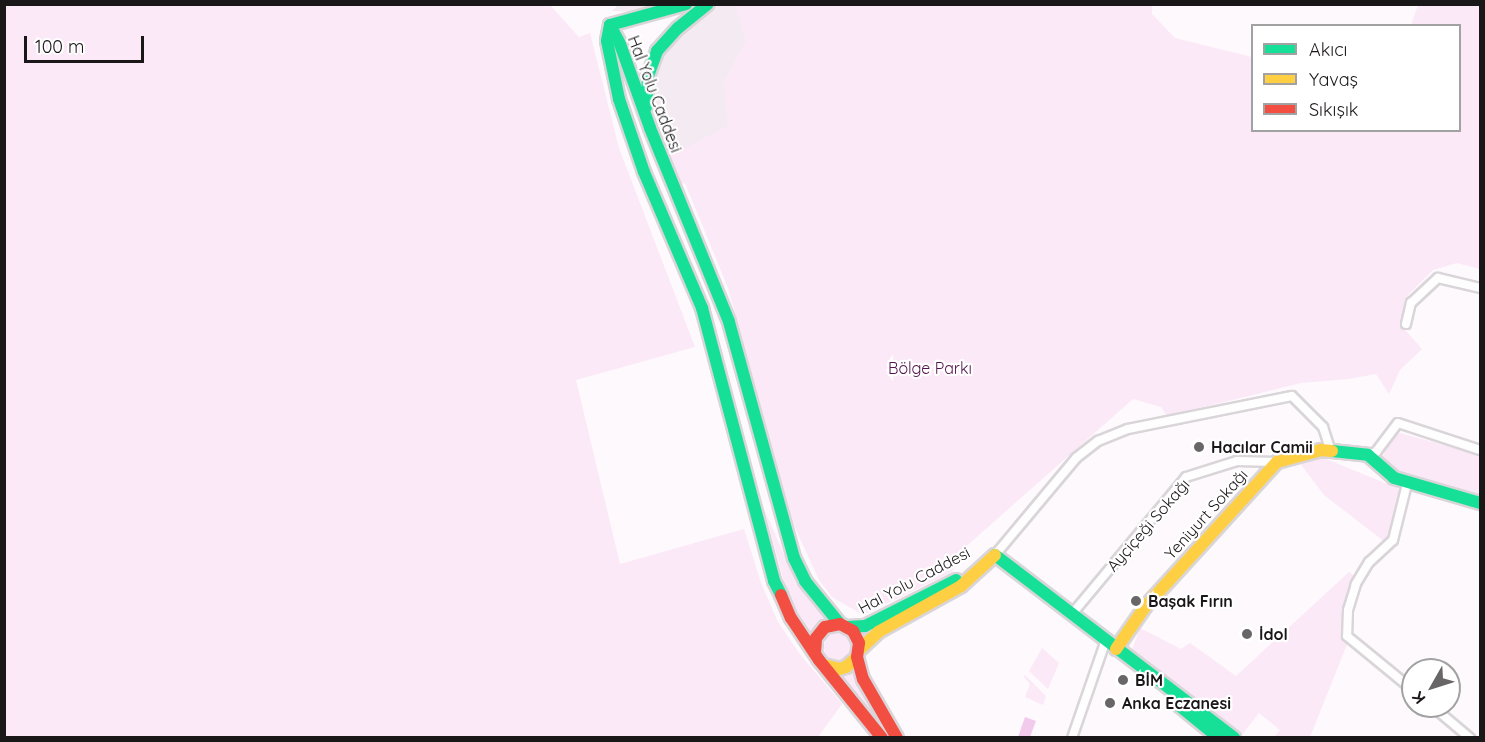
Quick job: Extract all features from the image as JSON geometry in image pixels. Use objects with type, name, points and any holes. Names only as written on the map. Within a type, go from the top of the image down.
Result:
[{"type":"main road","points":[[610,25],[686,4]]},
{"type":"main road","points":[[646,117],[646,90],[652,61],[672,33],[708,4]]},
{"type":"main road","name":"Hal Yolu Caddesi","points":[[610,25],[620,44],[646,117],[729,322],[794,558],[811,590],[843,625],[865,626],[957,580],[995,555]]},
{"type":"main road","name":"Hal Yolu Caddesi","points":[[610,25],[607,41],[619,99],[644,172],[702,308],[774,581],[791,618],[815,653]]},
{"type":"main road","name":"Yeniyurt Sokağı","points":[[1116,649],[1145,607],[1277,462],[1304,453],[1331,451],[1368,455]]},
{"type":"main road","points":[[1368,455],[1394,478],[1407,484],[1480,503]]},
{"type":"main road","name":"Hal Yolu Caddesi","points":[[995,555],[1106,640],[1136,669],[1219,738]]},
{"type":"main road","name":"Hal Yolu Caddesi","points":[[858,653],[878,632],[962,586],[995,555]]},
{"type":"main road","points":[[882,738],[815,653],[814,645],[820,632],[832,624],[843,625],[857,636],[863,679],[897,738]]},
{"type":"main road","name":"Hal Yolu Caddesi","points":[[1116,649],[1140,663],[1234,738]]},
{"type":"main road","points":[[824,665],[839,669],[846,667],[858,653]]},
{"type":"street","points":[[1406,324],[1412,303],[1438,278],[1480,288]]},
{"type":"street","points":[[995,555],[1076,458],[1098,441],[1128,429],[1292,396],[1323,427],[1331,451]]},
{"type":"street","points":[[1368,455],[1376,452],[1398,423],[1480,450]]},
{"type":"street","name":"Ayçiçeği Sokağı","points":[[1072,614],[1186,477],[1237,460],[1277,462]]},
{"type":"street","points":[[1401,680],[1347,636],[1348,610],[1356,584],[1369,562],[1393,540],[1407,484]]},
{"type":"street","points":[[1071,738],[1106,640]]},
{"type":"street","points":[[1446,718],[1470,738]]},
{"type":"shaded area","points":[[618,5],[665,5],[638,12],[612,11]]},
{"type":"shaded area","points":[[715,5],[736,5],[749,40],[730,127],[688,160],[668,149],[656,118],[651,96],[657,66],[666,46],[703,12]]},
{"type":"shaded area","points":[[1025,717],[1036,721],[1030,737],[1018,737]]},
{"type":"green space","points":[[4,5],[550,5],[579,37],[590,33],[619,148],[695,347],[576,380],[620,564],[744,529],[761,583],[778,622],[799,653],[842,704],[818,737],[5,737]]},
{"type":"green space","name":"Bölge Parkı","points":[[735,5],[1152,5],[1152,14],[1175,38],[1251,57],[1251,132],[1461,132],[1461,24],[1411,24],[1418,5],[1480,5],[1480,269],[1457,263],[1433,270],[1405,298],[1401,325],[1422,349],[1400,370],[1389,394],[1376,374],[1301,383],[1167,416],[1161,407],[1133,399],[954,557],[956,566],[952,572],[863,615],[832,597],[819,580],[791,519],[728,288],[685,183],[681,184],[668,149],[676,147],[680,151],[728,126],[724,81],[746,41]]},
{"type":"green space","points":[[1400,433],[1480,455],[1480,499],[1404,478],[1382,459],[1390,438]]},
{"type":"green space","points":[[1319,456],[1402,490],[1391,538],[1385,542],[1324,495],[1299,462]]},
{"type":"green space","points":[[764,509],[791,570],[803,589],[828,617],[812,633],[793,605]]},
{"type":"green space","points":[[1349,572],[1356,577],[1344,608],[1348,642],[1310,737],[1274,737],[1280,730],[1259,713],[1241,736],[1132,650],[1140,628],[1181,649],[1190,643],[1236,676]]},
{"type":"green space","points":[[839,632],[845,633],[853,641],[853,653],[845,661],[839,662],[833,661],[825,653],[824,647],[825,641],[833,633]]},
{"type":"green space","points":[[1042,648],[1059,663],[1048,689],[1029,671]]},
{"type":"green space","points":[[858,671],[895,737],[887,737],[843,676]]},
{"type":"green space","points":[[1025,675],[1046,696],[1043,705],[1025,697],[1030,684],[1024,677]]},
{"type":"traffic: fast","points":[[610,25],[686,4]]},
{"type":"traffic: fast","points":[[646,107],[648,76],[657,51],[678,28],[708,4]]},
{"type":"traffic: fast","points":[[610,25],[607,41],[619,99],[644,172],[702,308],[774,581],[781,595]]},
{"type":"traffic: fast","points":[[610,25],[620,44],[650,128],[729,322],[794,558],[805,581],[840,624]]},
{"type":"traffic: fast","points":[[1332,451],[1368,455],[1394,478],[1480,503]]},
{"type":"traffic: fast","points":[[995,555],[1234,738]]},
{"type":"traffic: fast","points":[[847,627],[865,626],[956,580]]},
{"type":"traffic: fast","points":[[1175,702],[1219,738]]},
{"type":"traffic: slow","points":[[1116,649],[1145,607],[1277,462],[1321,450],[1332,451]]},
{"type":"traffic: slow","points":[[859,650],[878,632],[961,586],[995,555]]},
{"type":"traffic: slow","points":[[824,665],[839,669],[846,667],[857,657]]},
{"type":"traffic: jam","points":[[781,595],[791,618],[819,660],[882,738]]},
{"type":"traffic: jam","points":[[815,653],[816,638],[825,627],[840,624],[853,631],[859,643],[857,657],[863,679],[897,738]]},
{"type":"place","name":"Hacılar Camii","points":[[1199,447]]},
{"type":"place","name":"Başak Fırın","points":[[1136,601]]},
{"type":"place","name":"İdol","points":[[1247,634]]},
{"type":"place","name":"BİM","points":[[1123,680]]},
{"type":"place","name":"Anka Eczanesi","points":[[1110,703]]}]
